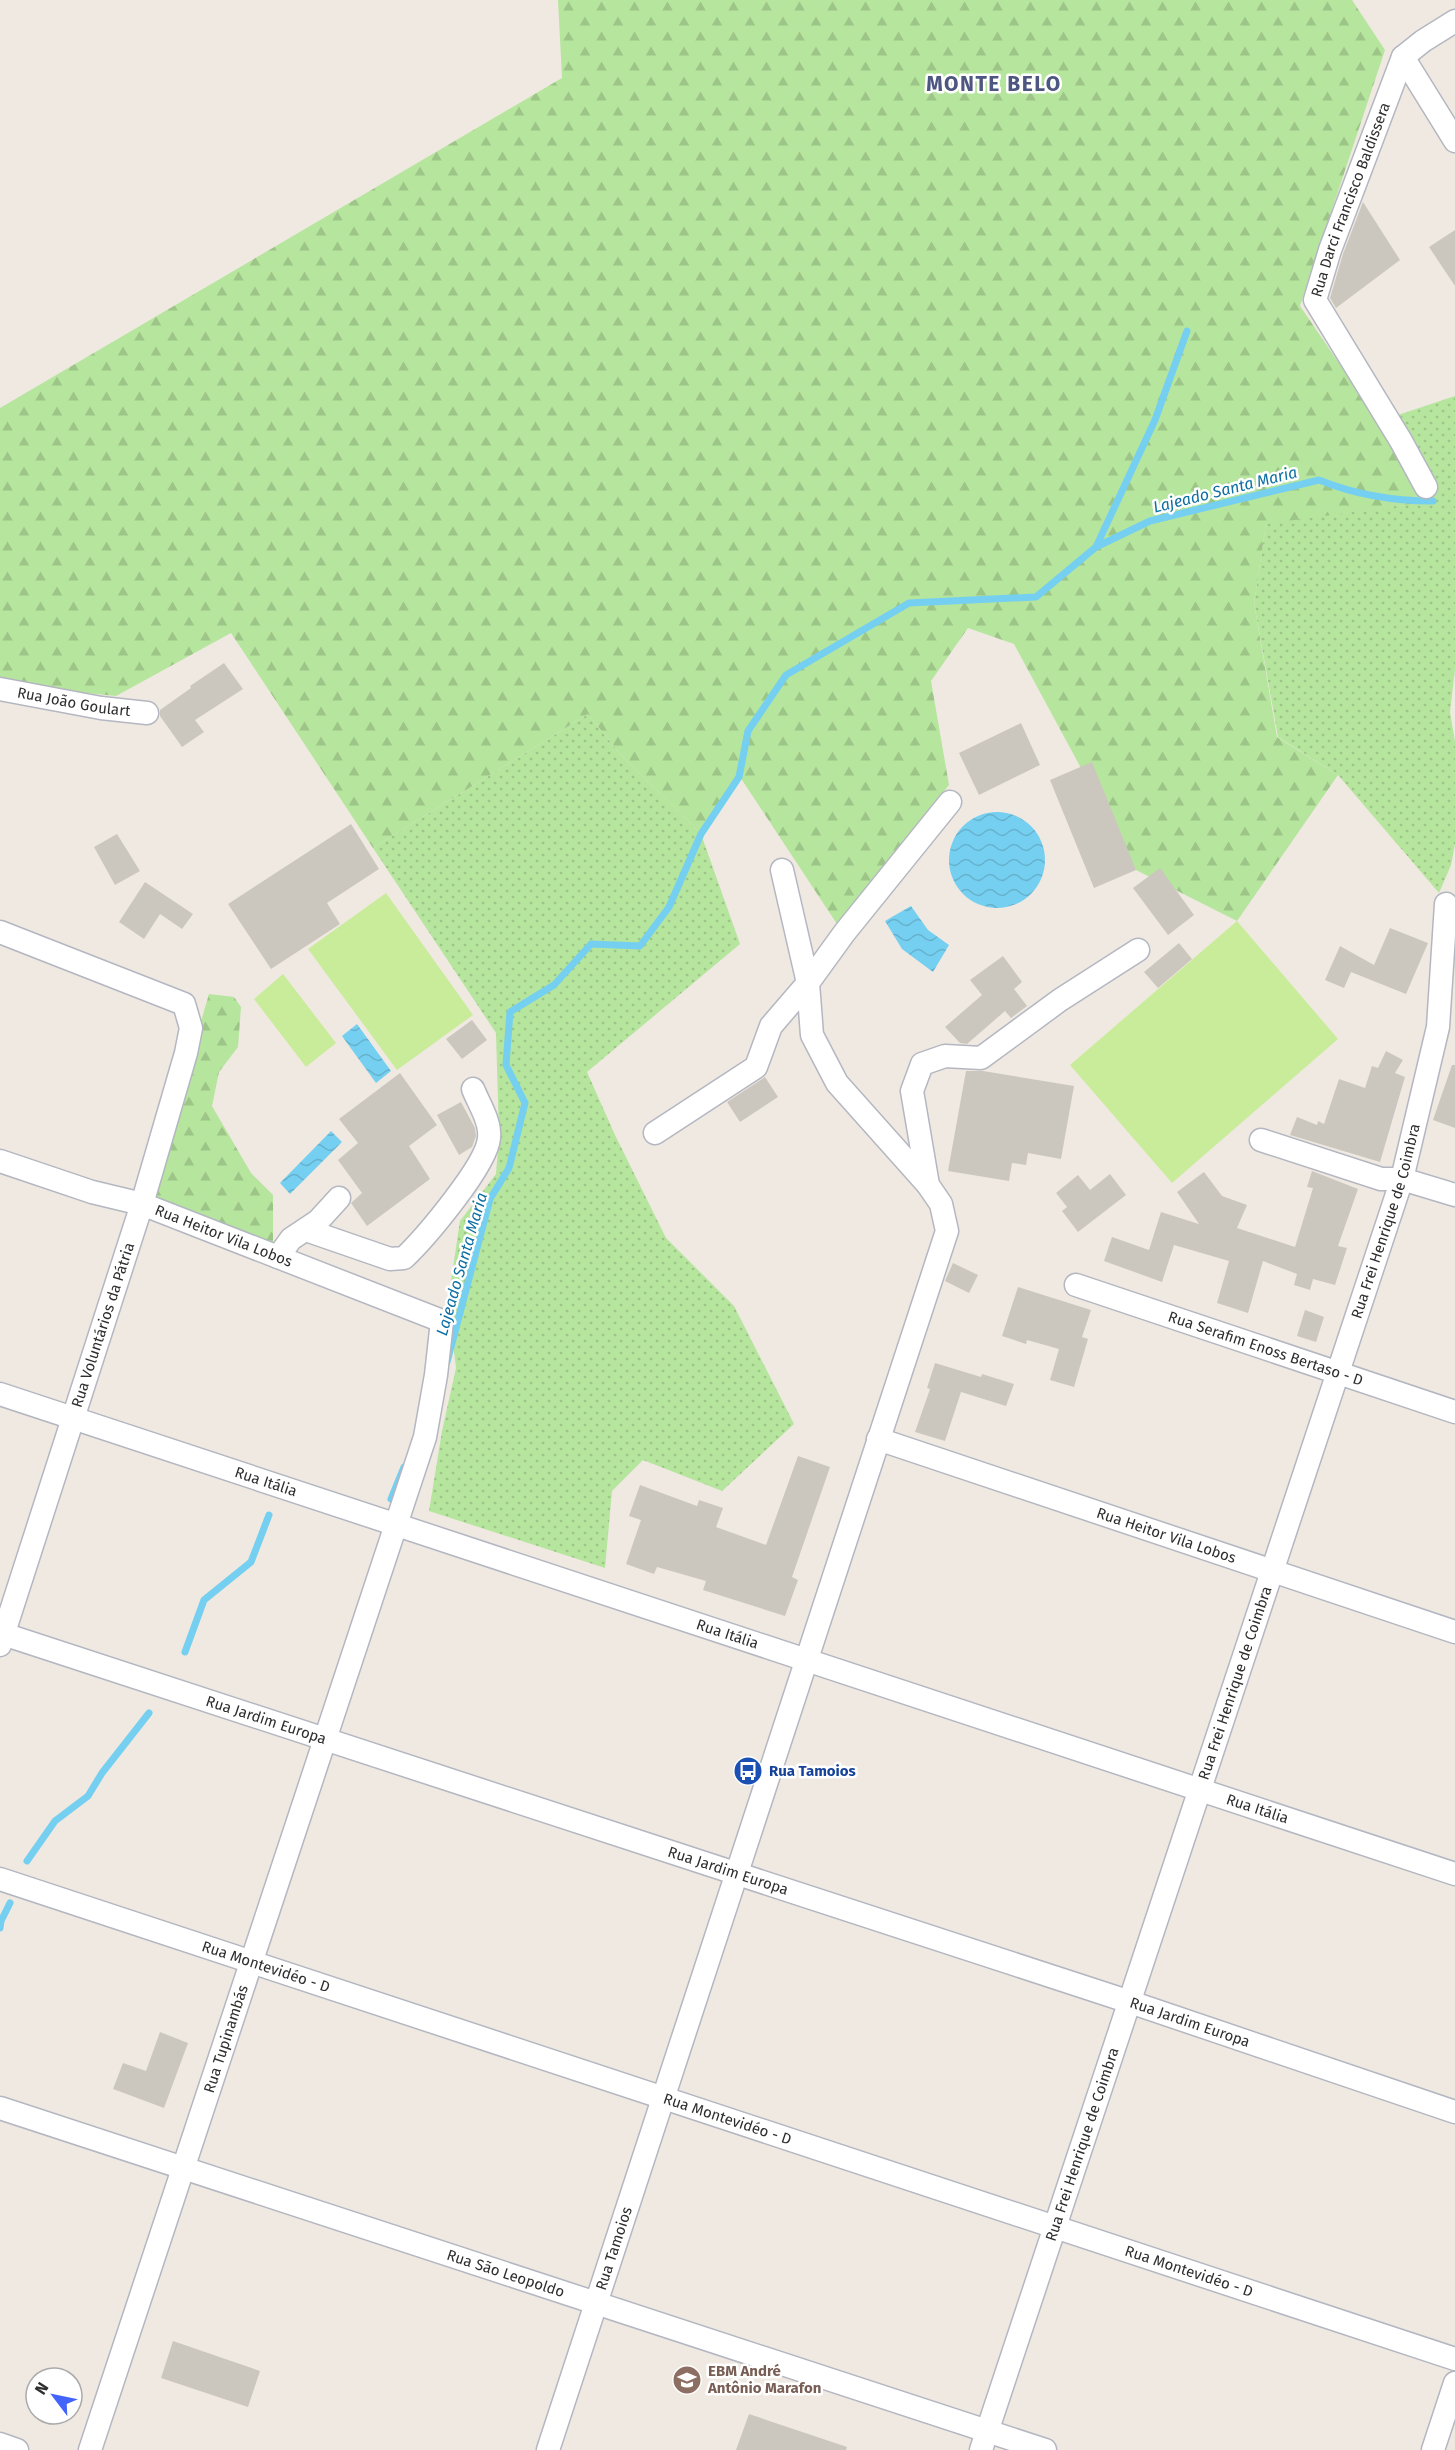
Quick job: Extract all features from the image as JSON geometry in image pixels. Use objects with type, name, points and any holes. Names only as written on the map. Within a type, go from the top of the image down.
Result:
[{"type":"street","points":[[1455,21],[1403,57],[1455,141]]},
{"type":"street","name":"Rua Darci Francisco Baldissera","points":[[1403,57],[1334,239],[1315,300],[1401,441],[1426,487]]},
{"type":"street","name":"Rua João Goulart","points":[[0,689],[101,708],[147,713]]},
{"type":"street","points":[[655,1133],[756,1067],[771,1026],[808,983],[845,932],[950,802]]},
{"type":"street","points":[[782,870],[808,983],[812,1035],[837,1083],[928,1185]]},
{"type":"street","name":"Rua Frei Henrique de Coimbra","points":[[984,2441],[1402,1179],[1438,1027],[1446,904]]},
{"type":"street","name":"Rua Voluntários da Pátria","points":[[0,932],[184,1004],[191,1028],[186,1053],[142,1204],[1,1638]]},
{"type":"street","points":[[928,1185],[912,1091],[922,1064],[945,1056],[981,1058],[1060,1000],[1138,950]]},
{"type":"street","points":[[306,1230],[390,1258],[404,1258],[471,1179],[490,1140],[488,1126],[473,1089]]},
{"type":"street","points":[[1261,1140],[1381,1179],[1402,1179],[1455,1195]]},
{"type":"street","name":"Rua Heitor Vila Lobos","points":[[0,1161],[92,1192],[142,1204],[442,1322]]},
{"type":"street","name":"Rua Tamoios","points":[[548,2450],[947,1231],[941,1204],[928,1185]]},
{"type":"street","points":[[278,1257],[291,1239],[330,1210],[339,1198]]},
{"type":"street","name":"Rua Serafim Enoss Bertaso - D","points":[[1076,1285],[1455,1412]]},
{"type":"street","name":"Rua Tupinambás","points":[[90,2450],[425,1437],[436,1375],[442,1322]]},
{"type":"street","name":"Rua Itália","points":[[0,1394],[1455,1874]]},
{"type":"street","name":"Rua Heitor Vila Lobos","points":[[878,1438],[1274,1569],[1455,1632]]},
{"type":"street","name":"Rua Jardim Europa","points":[[1,1638],[325,1739],[1130,2002],[1455,2112]]},
{"type":"street","name":"Rua Montevidéo - D","points":[[0,1879],[1455,2359]]},
{"type":"street","name":"Rua São Leopoldo","points":[[0,2108],[596,2303],[984,2441],[1045,2450]]},
{"type":"street","points":[[1433,2450],[1455,2383]]},
{"type":"street","points":[[0,2444],[17,2450]]},
{"type":"green space","points":[[558,0],[1352,0],[1385,50],[1300,306],[1433,501],[1266,524],[1254,603],[1277,737],[1338,775],[1237,921],[1136,870],[1014,644],[968,628],[931,681],[949,785],[837,924],[740,777],[701,834],[621,755],[588,714],[373,848],[231,633],[116,696],[76,692],[0,679],[0,408],[562,78]]},
{"type":"green space","points":[[1455,396],[1455,669],[1450,712],[1455,742],[1455,844],[1451,865],[1439,893],[1338,775],[1278,737],[1254,603],[1266,523],[1433,501],[1398,415]]},
{"type":"green space","points":[[588,714],[621,755],[701,834],[740,944],[587,1072],[666,1238],[734,1306],[794,1424],[722,1491],[643,1460],[612,1491],[605,1568],[429,1511],[442,1431],[456,1368],[448,1301],[460,1221],[496,1174],[499,1135],[496,1033],[373,848]]},
{"type":"green space","points":[[386,893],[473,1015],[397,1070],[308,949]]},
{"type":"green space","points":[[1237,921],[1338,1039],[1172,1183],[1070,1065]]},
{"type":"green space","points":[[283,974],[336,1043],[306,1067],[254,999]]},
{"type":"green space","points":[[209,994],[234,997],[241,1007],[238,1047],[219,1072],[212,1106],[251,1173],[273,1195],[273,1246],[149,1199]]},
{"type":"water","points":[[997,812],[1015,816],[1031,826],[1041,842],[1045,860],[1041,878],[1031,894],[1015,904],[997,908],[979,904],[963,894],[953,878],[949,860],[953,842],[963,826],[979,816]]},
{"type":"water","points":[[911,906],[928,930],[949,945],[933,972],[902,949],[885,921]]},
{"type":"water","points":[[357,1024],[391,1071],[376,1083],[342,1036]]},
{"type":"water","points":[[331,1131],[342,1142],[290,1194],[280,1183]]},
{"type":"building","points":[[1363,202],[1400,260],[1336,308],[1330,298],[1343,254]]},
{"type":"building","points":[[1455,230],[1455,286],[1429,247]]},
{"type":"building","points":[[224,663],[243,689],[195,720],[204,732],[182,747],[160,716],[160,710]]},
{"type":"building","points":[[1021,723],[1040,765],[979,795],[959,753]]},
{"type":"building","points":[[1092,762],[1136,870],[1094,888],[1050,780]]},
{"type":"building","points":[[351,824],[379,869],[327,903],[340,924],[271,969],[228,904]]},
{"type":"building","points":[[117,834],[140,871],[115,885],[94,847]]},
{"type":"building","points":[[1160,868],[1194,915],[1168,935],[1133,888]]},
{"type":"building","points":[[145,882],[193,914],[182,929],[160,914],[144,939],[119,922]]},
{"type":"building","points":[[1390,928],[1428,943],[1406,994],[1351,972],[1344,988],[1325,980],[1340,946],[1374,965]]},
{"type":"building","points":[[1179,943],[1192,959],[1158,988],[1144,972]]},
{"type":"building","points":[[1003,956],[1022,982],[1014,989],[1027,1006],[1011,1018],[1005,1011],[967,1044],[960,1043],[945,1027],[982,995],[970,980]]},
{"type":"building","points":[[472,1020],[487,1040],[462,1059],[446,1039]]},
{"type":"building","points":[[1386,1051],[1403,1060],[1395,1073],[1405,1077],[1380,1162],[1290,1135],[1297,1117],[1317,1125],[1318,1121],[1324,1124],[1339,1079],[1365,1088],[1372,1066],[1378,1068]]},
{"type":"building","points":[[1452,1065],[1455,1065],[1455,1128],[1433,1120]]},
{"type":"building","points":[[966,1071],[983,1071],[1074,1086],[1061,1159],[1028,1153],[1026,1165],[1012,1163],[1009,1181],[948,1171]]},
{"type":"building","points":[[400,1073],[437,1125],[409,1146],[430,1179],[367,1226],[351,1203],[362,1193],[338,1160],[358,1143],[339,1119]]},
{"type":"building","points":[[765,1077],[778,1097],[740,1122],[727,1102]]},
{"type":"building","points":[[461,1102],[475,1128],[476,1136],[472,1147],[459,1155],[437,1115]]},
{"type":"building","points":[[1312,1171],[1358,1189],[1338,1246],[1347,1248],[1335,1285],[1313,1279],[1310,1290],[1294,1285],[1297,1274],[1263,1261],[1248,1313],[1217,1303],[1229,1261],[1174,1245],[1162,1282],[1104,1261],[1112,1237],[1149,1250],[1161,1212],[1199,1224],[1177,1192],[1204,1172],[1222,1196],[1247,1205],[1237,1228],[1295,1247],[1313,1188],[1307,1187]]},
{"type":"building","points":[[1110,1174],[1126,1195],[1078,1232],[1062,1211],[1067,1207],[1056,1193],[1078,1175],[1090,1190]]},
{"type":"building","points":[[953,1263],[978,1275],[969,1293],[945,1281]]},
{"type":"building","points":[[1018,1287],[1091,1310],[1082,1337],[1088,1339],[1074,1387],[1050,1380],[1059,1349],[1027,1340],[1026,1344],[1002,1336]]},
{"type":"building","points":[[1305,1310],[1324,1317],[1316,1342],[1297,1336]]},
{"type":"building","points":[[935,1363],[1014,1384],[1006,1406],[961,1392],[945,1441],[915,1432],[930,1389],[927,1388]]},
{"type":"building","points":[[798,1456],[830,1467],[792,1577],[798,1580],[785,1616],[703,1590],[706,1581],[657,1567],[654,1574],[626,1564],[641,1520],[629,1516],[640,1485],[697,1506],[699,1500],[723,1508],[716,1527],[766,1545]]},
{"type":"building","points":[[160,2032],[188,2043],[164,2108],[113,2089],[123,2063],[146,2071]]},
{"type":"building","points":[[173,2341],[260,2371],[248,2407],[161,2378]]},
{"type":"building","points":[[749,2414],[847,2447],[846,2450],[736,2450]]},
{"type":"waterway","points":[[1096,547],[1155,420],[1187,331]]},
{"type":"waterway","name":"Lajeado Santa Maria","points":[[447,1362],[490,1199],[509,1168],[525,1103],[506,1065],[510,1012],[554,985],[591,944],[640,946],[669,907],[701,834],[739,777],[748,731],[786,675],[909,603],[1036,597],[1096,547],[1150,521],[1319,480],[1347,490],[1375,496],[1433,501]]},
{"type":"waterway","name":"Lajeado Santa Maria","points":[[391,1499],[404,1467]]},
{"type":"waterway","name":"Lajeado Santa Maria","points":[[185,1652],[204,1600],[251,1562],[269,1515]]},
{"type":"waterway","name":"Lajeado Santa Maria","points":[[27,1861],[55,1821],[88,1796],[102,1773],[149,1713]]},
{"type":"waterway","name":"Lajeado Santa Maria","points":[[0,1928],[10,1903]]},
{"type":"place","name":"Rua Tamoios","points":[[748,1771]]},
{"type":"place","name":"EBM André Antônio Marafon","points":[[687,2380]]},
{"type":"district","name":"MONTE BELO","points":[[994,84]]}]
